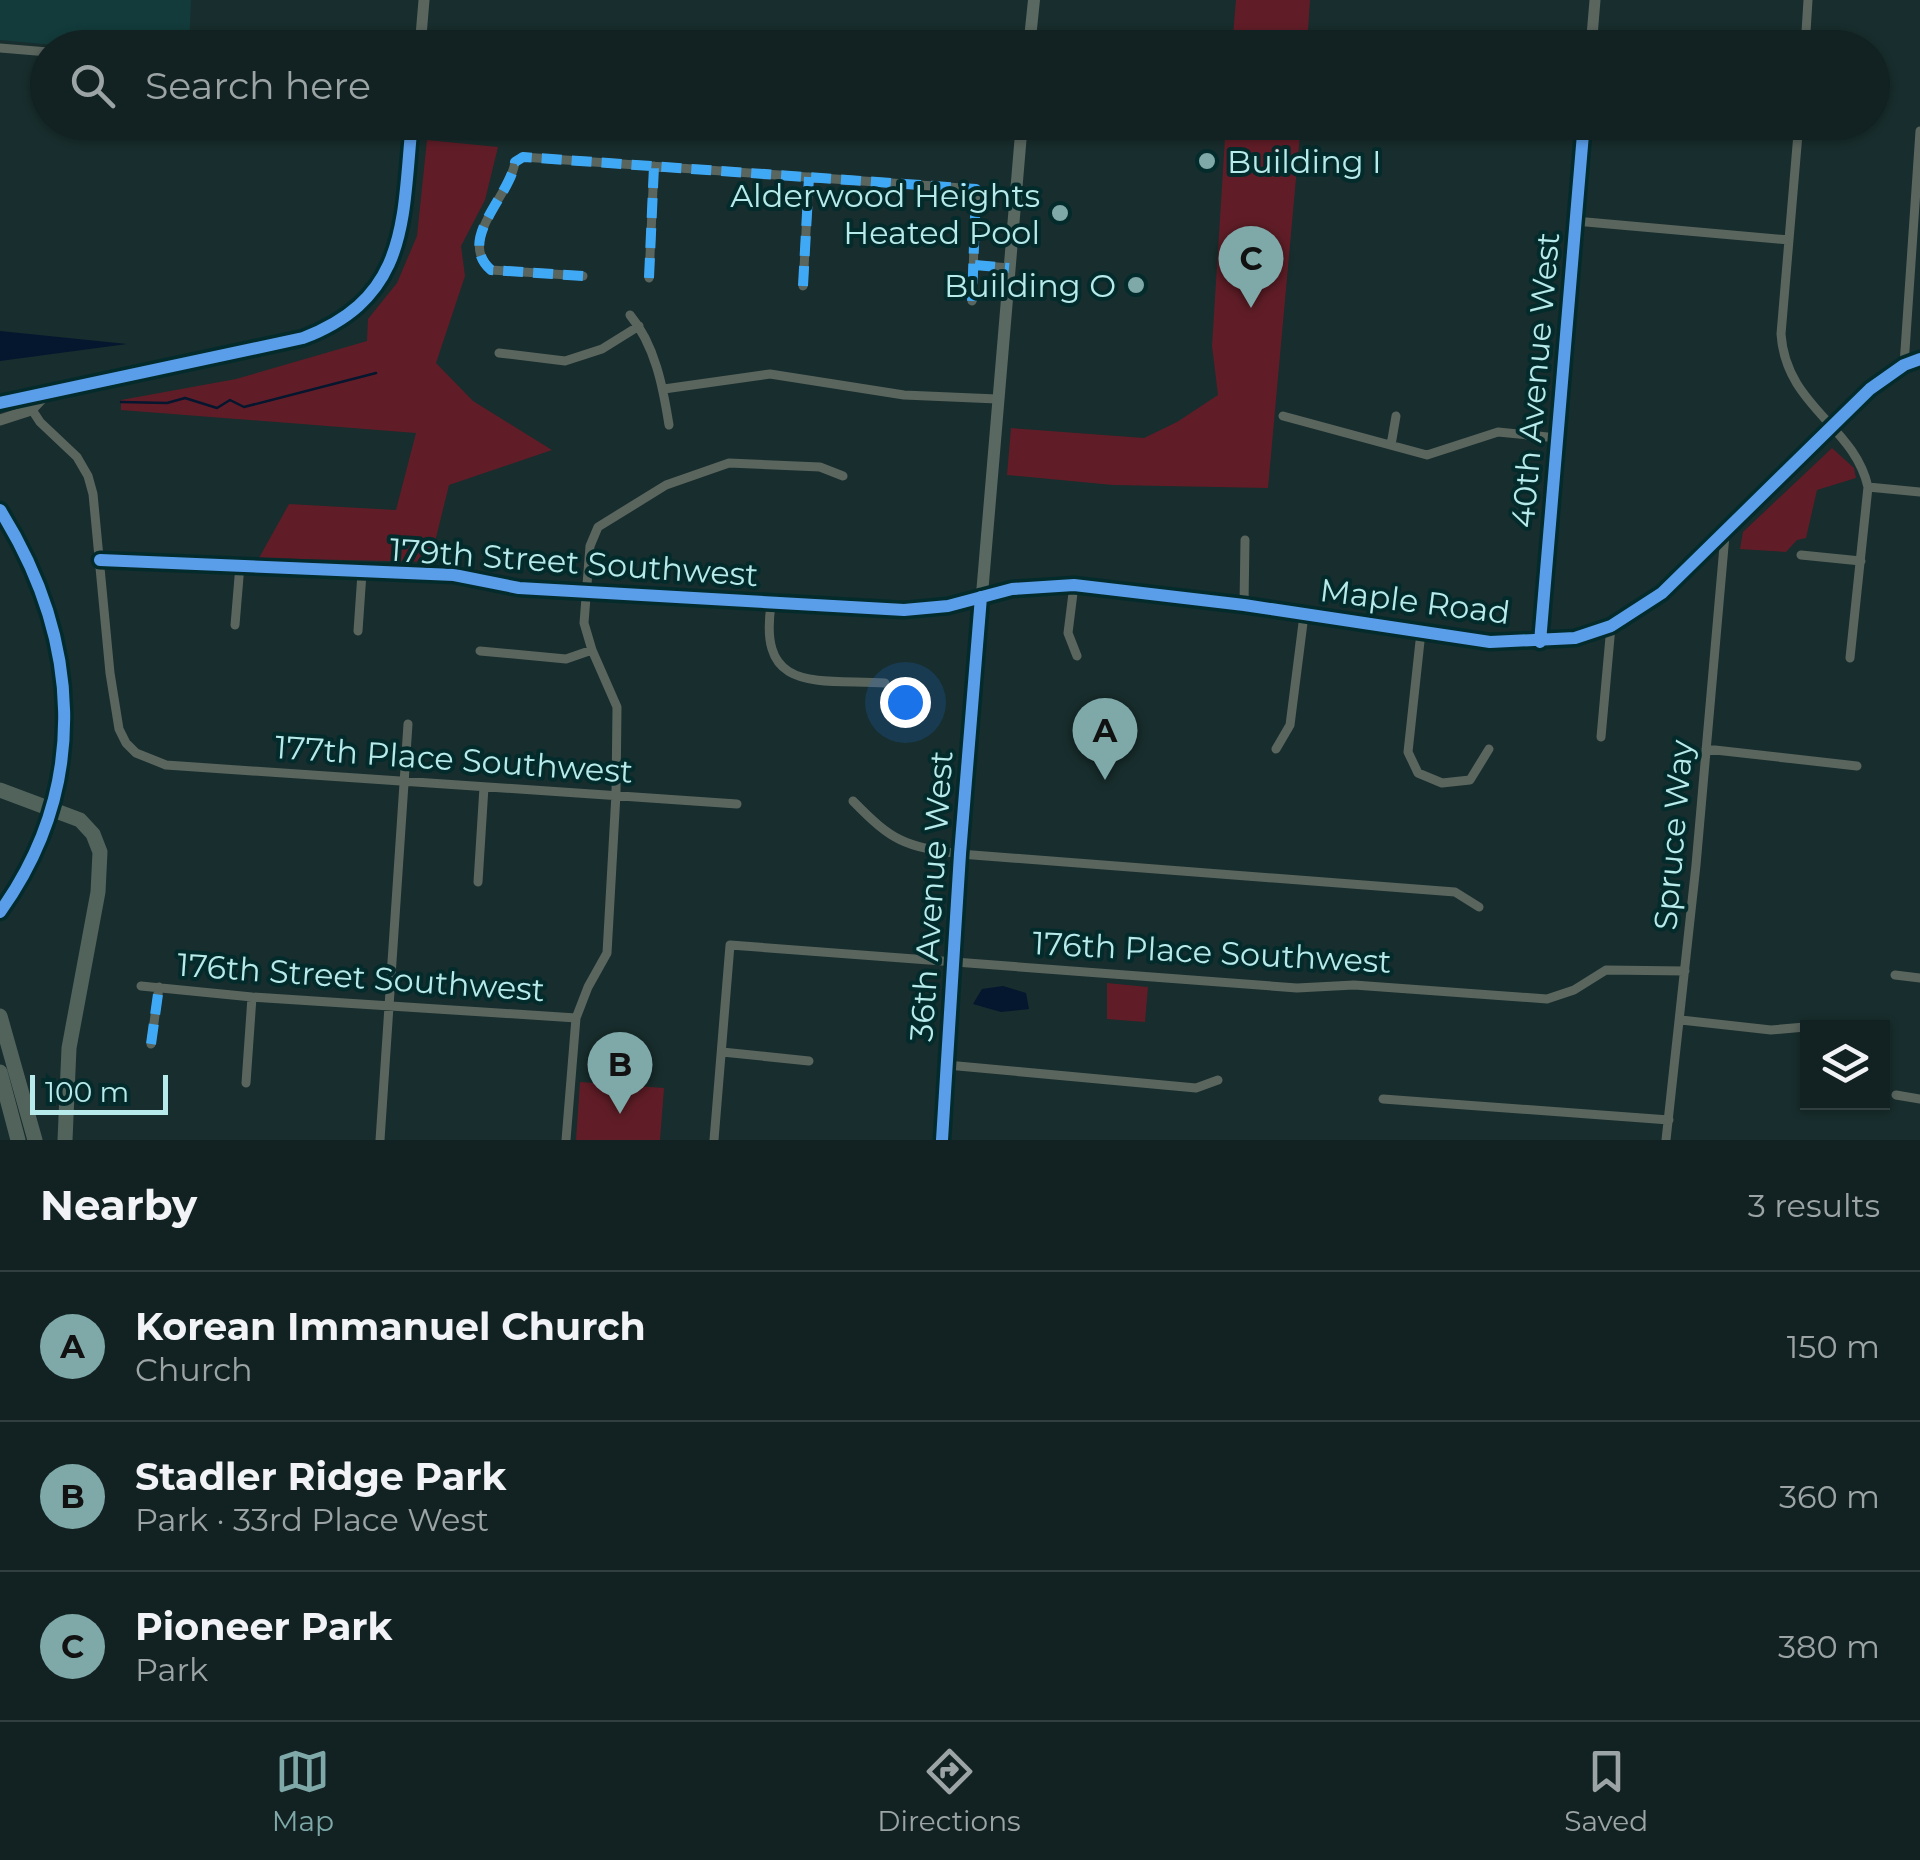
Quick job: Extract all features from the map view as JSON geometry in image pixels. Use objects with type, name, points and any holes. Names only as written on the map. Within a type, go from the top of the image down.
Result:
[{"type":"highway","points":[[0,790],[80,820],[93,834],[100,852],[98,892],[69,1048],[65,1140]]},
{"type":"highway","points":[[0,1016],[35,1140]]},
{"type":"highway","points":[[0,1072],[18,1140]]},
{"type":"main road","points":[[1032,30],[1034,0]]},
{"type":"main road","name":"36th Avenue West","points":[[942,1140],[960,854],[1020,140]]},
{"type":"main road","points":[[0,510],[45,597],[60,658],[64,736],[52,808],[35,854],[0,912]]},
{"type":"street","points":[[422,30],[424,0]]},
{"type":"street","points":[[1592,30],[1595,0]]},
{"type":"street","points":[[1806,30],[1808,0]]},
{"type":"street","points":[[0,48],[30,50]]},
{"type":"street","points":[[1904,365],[1920,131]]},
{"type":"street","points":[[0,402],[303,338],[349,316],[385,275],[396,248],[410,140]]},
{"type":"street","name":"40th Avenue West","points":[[1540,642],[1583,140]]},
{"type":"street","points":[[1797,140],[1782,350],[1794,383],[1860,461],[1868,487],[1850,658]]},
{"type":"street","points":[[583,276],[491,270],[483,263],[480,236],[512,179],[515,162],[523,157],[976,190],[972,302]]},
{"type":"street","points":[[648,278],[654,166]]},
{"type":"street","points":[[803,286],[809,178]]},
{"type":"street","points":[[1576,222],[1789,240]]},
{"type":"street","points":[[975,265],[1008,268]]},
{"type":"street","points":[[630,314],[639,326],[664,389],[669,425]]},
{"type":"street","points":[[499,354],[566,361],[602,349],[639,326]]},
{"type":"street","name":"Maple Road","points":[[981,597],[1032,586],[1074,585],[1244,605],[1490,642],[1575,638],[1611,626],[1662,593],[1870,388],[1920,359]]},
{"type":"street","points":[[664,389],[770,374],[904,395],[998,399]]},
{"type":"street","points":[[0,420],[31,410],[48,392]]},
{"type":"street","points":[[23,396],[88,476],[100,560]]},
{"type":"street","points":[[1283,416],[1427,454],[1498,432],[1558,438]]},
{"type":"street","points":[[1390,445],[1396,416]]},
{"type":"street","points":[[566,1140],[576,1018],[607,953],[616,794],[618,706],[584,623],[590,546],[598,527],[666,485],[729,463],[820,467],[843,476]]},
{"type":"street","points":[[1868,487],[1920,492]]},
{"type":"street","name":"Spruce Way","points":[[1666,1140],[1686,971],[1725,534]]},
{"type":"street","points":[[1244,605],[1245,540]]},
{"type":"street","points":[[1801,556],[1861,562]]},
{"type":"street","name":"179th Street Southwest","points":[[100,560],[454,575],[519,588],[904,610],[948,606],[981,597]]},
{"type":"street","name":"177th Place Southwest","points":[[100,560],[119,729],[136,753],[166,765],[737,804]]},
{"type":"street","points":[[235,625],[240,565]]},
{"type":"street","points":[[358,630],[362,573]]},
{"type":"street","points":[[1074,585],[1068,633],[1077,656]]},
{"type":"street","points":[[771,604],[768,642],[772,655],[790,673],[805,678],[884,683]]},
{"type":"street","points":[[1276,749],[1290,724],[1304,615]]},
{"type":"street","points":[[1602,737],[1611,626]]},
{"type":"street","points":[[1421,632],[1408,752],[1418,773],[1442,783],[1470,780],[1489,748]]},
{"type":"street","points":[[480,651],[566,659],[592,650]]},
{"type":"street","points":[[380,1140],[408,724]]},
{"type":"street","points":[[1706,749],[1857,766]]},
{"type":"street","points":[[478,882],[484,787]]},
{"type":"street","points":[[853,801],[896,840],[916,848],[1455,892],[1479,908]]},
{"type":"street","name":"176th Place Southwest","points":[[722,1052],[730,945],[1297,988],[1354,985],[1547,999],[1574,990],[1606,970],[1686,971]]},
{"type":"street","points":[[1895,975],[1920,978]]},
{"type":"street","name":"176th Street Southwest","points":[[141,986],[576,1018]]},
{"type":"street","points":[[151,1044],[158,988]]},
{"type":"street","points":[[246,1083],[252,997]]},
{"type":"street","points":[[1681,1020],[1771,1030],[1800,1027]]},
{"type":"street","points":[[714,1140],[722,1052],[809,1061]]},
{"type":"street","points":[[947,1065],[1196,1088],[1218,1080]]},
{"type":"street","points":[[1896,1096],[1920,1099]]},
{"type":"street","points":[[1383,1098],[1668,1120]]},
{"type":"shaded area","points":[[0,0],[191,0],[190,30],[30,30],[30,43],[0,40]]},
{"type":"shaded area","points":[[1236,0],[1310,0],[1308,30],[1233,30]]},
{"type":"shaded area","points":[[427,140],[498,147],[485,200],[461,246],[465,276],[436,363],[473,401],[552,450],[449,485],[430,562],[259,558],[289,504],[396,510],[416,433],[121,410],[121,400],[236,379],[367,341],[368,319],[397,283],[417,236]]},
{"type":"shaded area","points":[[1225,140],[1299,140],[1268,488],[1113,485],[1007,475],[1011,428],[1144,438],[1177,422],[1218,395],[1212,346]]},
{"type":"shaded area","points":[[0,331],[127,344],[0,361]]},
{"type":"shaded area","points":[[1832,448],[1854,468],[1856,478],[1817,490],[1806,538],[1797,540],[1786,552],[1740,549],[1743,532]]},
{"type":"shaded area","points":[[1107,983],[1148,987],[1145,1022],[1107,1019]]},
{"type":"shaded area","points":[[1003,986],[1026,993],[1029,1009],[1001,1012],[973,1004],[982,989]]},
{"type":"shaded area","points":[[580,1082],[664,1088],[660,1140],[576,1140]]},
{"type":"waterway","points":[[121,402],[167,403],[185,398],[217,408],[230,400],[244,407],[376,373]]},
{"type":"marked path","points":[[583,276],[491,270],[482,258],[482,231],[515,162],[523,157],[976,189],[972,301]]},
{"type":"marked path","points":[[649,278],[654,166]]},
{"type":"marked path","points":[[803,286],[809,177]]},
{"type":"marked path","points":[[975,265],[1009,268]]},
{"type":"marked path","points":[[151,1044],[159,987]]},
{"type":"cycle path","points":[[0,403],[303,338],[338,321],[364,301],[382,277],[394,251],[406,191],[410,140]]},
{"type":"cycle path","points":[[1540,642],[1582,140]]},
{"type":"cycle path","points":[[100,560],[454,575],[519,588],[904,610],[948,606],[1012,589],[1074,585],[1244,605],[1490,642],[1575,638],[1611,626],[1662,593],[1870,389],[1904,365],[1920,359]]},
{"type":"cycle path","points":[[0,510],[27,559],[47,609],[59,660],[64,711],[61,763],[50,814],[29,864],[0,912]]},
{"type":"cycle path","points":[[942,1140],[981,597]]},
{"type":"place","name":"Building I","points":[[1207,161]]},
{"type":"place","name":"Alderwood Heights Heated Pool","points":[[1060,213]]},
{"type":"place","name":"Building O","points":[[1136,285]]},
{"type":"place","name":"Pioneer Park","points":[[1251,308]]},
{"type":"place","name":"Korean Immanuel Church","points":[[1105,780]]},
{"type":"place","name":"Stadler Ridge Park","points":[[620,1114]]}]
